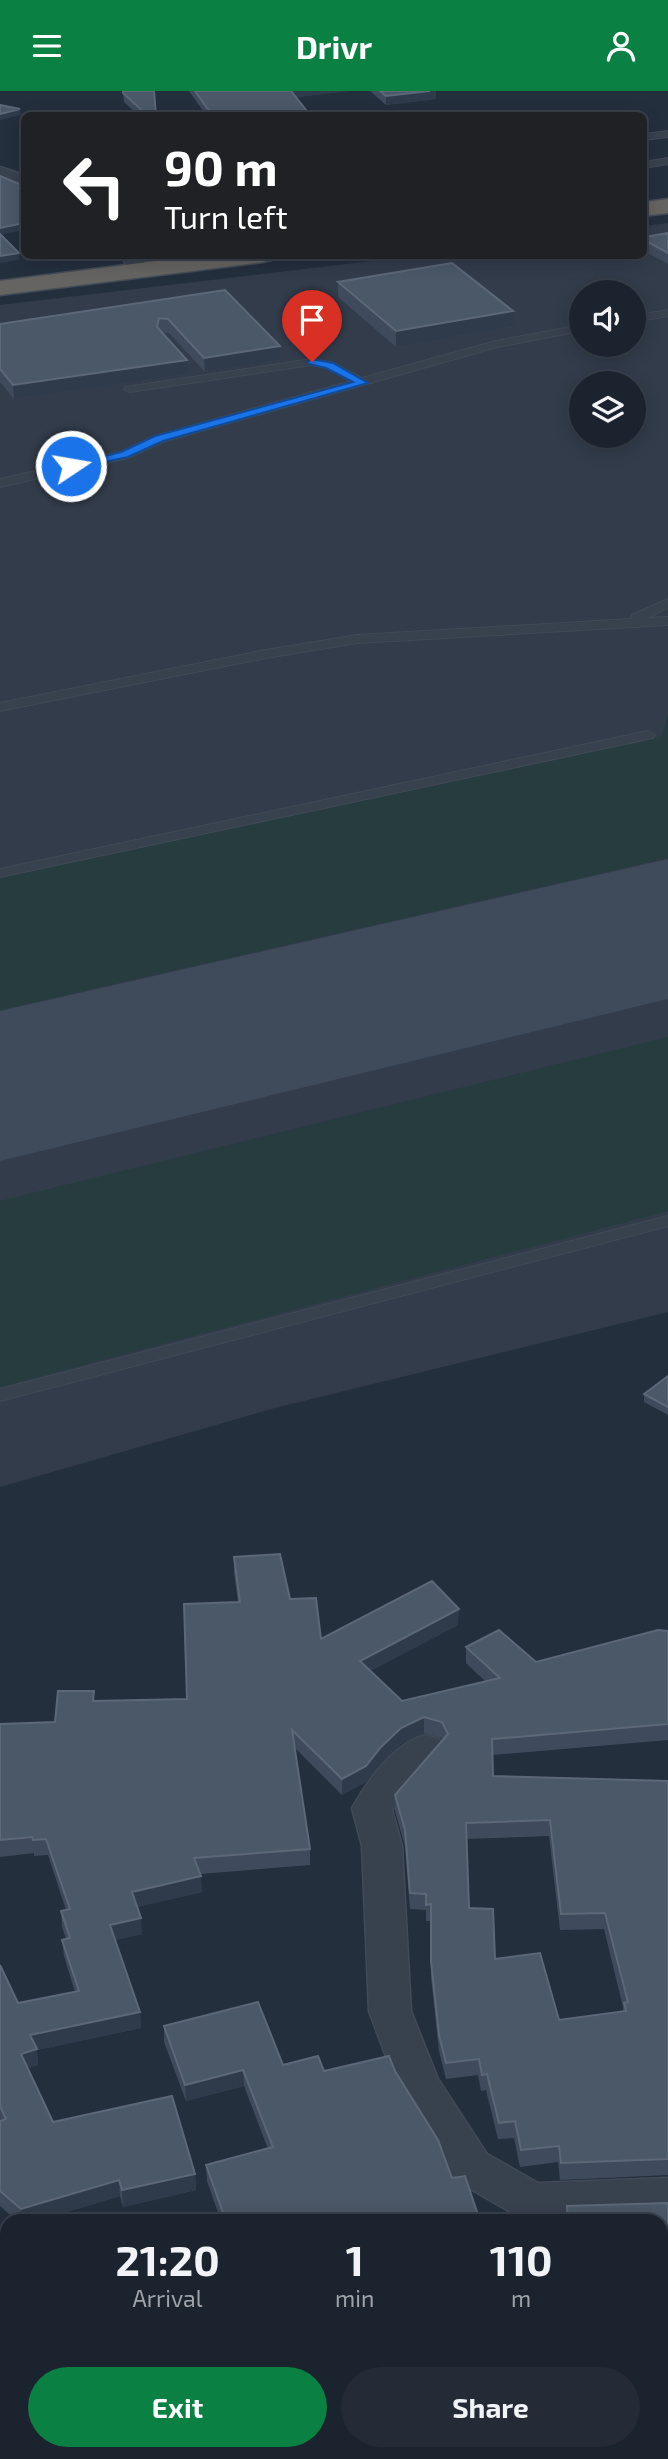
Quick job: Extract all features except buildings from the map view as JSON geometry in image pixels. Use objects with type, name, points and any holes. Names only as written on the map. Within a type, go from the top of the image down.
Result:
[{"type":"highway","points":[[647,209],[668,206]]},
{"type":"highway","points":[[0,288],[135,263],[199,259]]},
{"type":"street","points":[[0,173],[21,180]]},
{"type":"street","points":[[425,1749],[393,1779],[372,1808],[382,1846],[390,2011],[419,2086],[471,2167],[534,2211],[668,2197]]},
{"type":"lane","points":[[647,137],[668,134]]},
{"type":"lane","points":[[647,164],[668,161]]},
{"type":"lane","points":[[646,317],[668,313]]},
{"type":"lane","points":[[0,483],[124,455],[159,439],[496,344],[569,330]]},
{"type":"lane","points":[[130,389],[197,374],[312,362],[329,365],[363,383]]},
{"type":"lane","points":[[628,623],[668,603]]},
{"type":"lane","points":[[0,707],[266,654],[357,639],[668,621]]},
{"type":"lane","points":[[0,873],[648,735]]},
{"type":"lane","points":[[0,1395],[668,1221]]},
{"type":"shaded area","points":[[668,223],[668,1312],[275,1408],[0,1487],[0,305],[389,259],[647,259],[647,226]]},
{"type":"green space","points":[[668,714],[668,858],[0,1010],[0,876],[662,736]]},
{"type":"green space","points":[[668,1037],[668,1211],[0,1387],[0,1201]]},
{"type":"runway","points":[[0,1086],[668,929]]},
{"type":"route","points":[[71,466],[124,455],[159,439],[363,383],[329,365],[312,362]]}]
